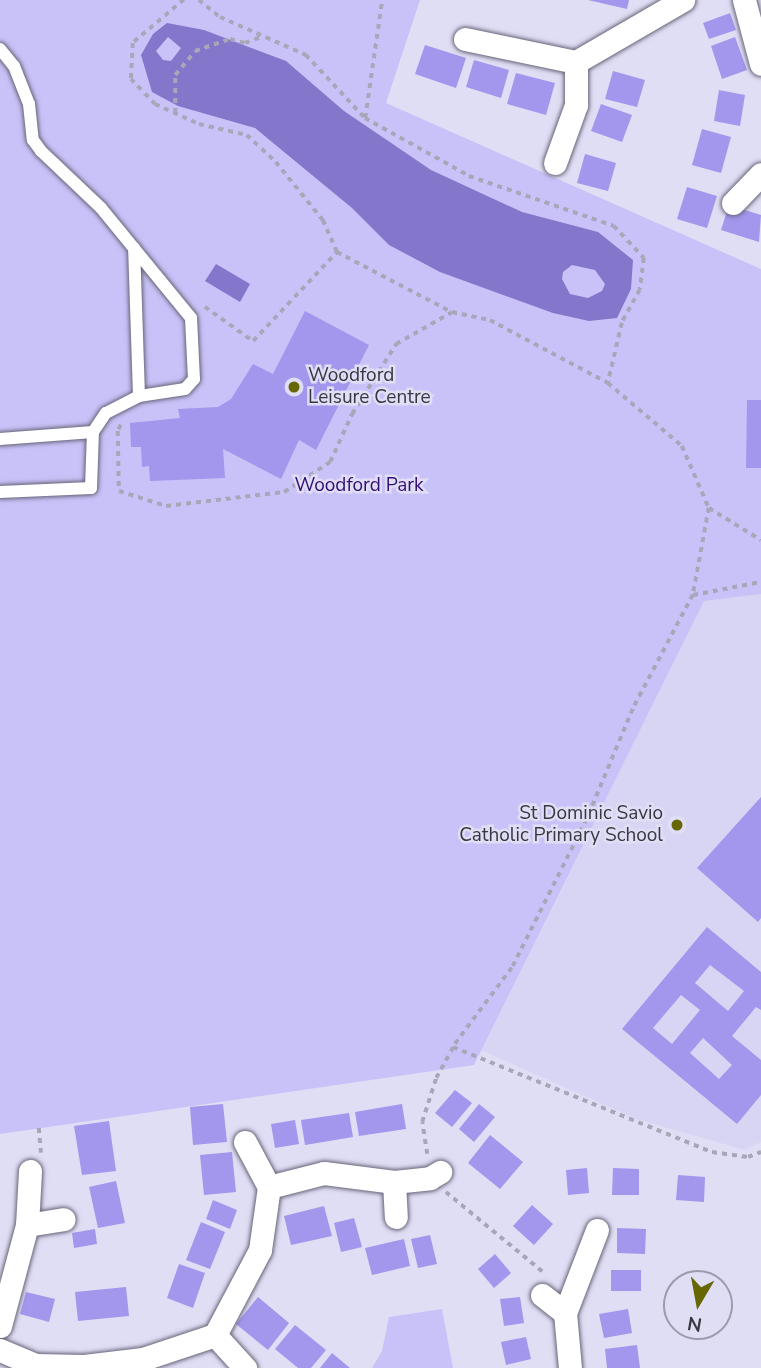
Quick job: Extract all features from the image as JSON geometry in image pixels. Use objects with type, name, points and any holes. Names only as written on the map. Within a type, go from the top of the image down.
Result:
[{"type":"street","points":[[465,39],[576,62],[683,0]]},
{"type":"street","points":[[744,0],[761,64]]},
{"type":"street","points":[[555,163],[576,105],[576,62]]},
{"type":"street","points":[[733,203],[761,174]]},
{"type":"street","points":[[0,1350],[35,1365],[84,1366],[142,1359],[215,1335],[260,1250],[269,1187],[245,1142]]},
{"type":"street","points":[[0,1326],[27,1225],[30,1171]]},
{"type":"street","points":[[269,1187],[324,1173],[394,1182],[435,1175]]},
{"type":"street","points":[[394,1182],[396,1217]]},
{"type":"street","points":[[27,1225],[64,1219]]},
{"type":"street","points":[[570,1368],[567,1303],[597,1230]]},
{"type":"street","points":[[541,1295],[567,1303]]},
{"type":"street","points":[[215,1335],[244,1368]]},
{"type":"lane","points":[[0,49],[14,66],[29,104],[33,140],[41,151],[102,208],[191,317],[194,379],[185,389],[139,396],[106,413],[93,432],[94,484],[87,491],[0,492]]},
{"type":"lane","points":[[134,248],[139,396]]},
{"type":"lane","points":[[0,439],[93,432]]},
{"type":"path","points":[[184,0],[133,43],[129,54],[131,79],[155,104],[199,124],[247,135],[276,162],[323,220],[337,252],[452,312],[490,320],[608,383],[682,446],[709,508],[693,595],[634,709],[587,819],[512,968],[453,1047],[436,1078],[422,1122],[435,1175],[567,1303]]},
{"type":"path","points":[[199,0],[220,16],[306,55],[365,118],[469,176],[614,226],[645,258],[640,290],[622,323],[608,383]]},
{"type":"path","points":[[365,118],[382,0]]},
{"type":"path","points":[[175,113],[172,103],[176,75],[195,51],[230,39],[244,43],[263,36]]},
{"type":"path","points":[[198,300],[253,341],[337,252]]},
{"type":"path","points":[[139,396],[118,431],[119,491],[166,506],[284,492],[330,462],[352,414],[396,344],[452,312]]},
{"type":"path","points":[[709,508],[761,540]]},
{"type":"path","points":[[693,595],[761,582]]},
{"type":"path","points":[[453,1047],[712,1152],[748,1157],[761,1152]]},
{"type":"shaded area","points":[[167,23],[204,30],[286,61],[344,111],[431,170],[522,212],[598,232],[633,260],[631,289],[617,318],[589,321],[553,313],[440,272],[389,245],[352,208],[255,128],[178,106],[152,92],[141,55],[153,34]],"holes":[[[168,37],[181,48],[171,61],[163,60],[156,51]],[[572,265],[595,270],[605,284],[602,291],[588,298],[570,294],[562,279],[563,272]]]},
{"type":"shaded area","points":[[216,264],[250,284],[240,302],[205,281]]},
{"type":"shaded area","name":"St Dominic Savio Catholic Primary School","points":[[761,594],[761,1142],[745,1150],[636,1119],[481,1050],[704,601]]},
{"type":"green space","name":"Woodford Park","points":[[0,0],[420,0],[386,103],[761,269],[761,594],[704,601],[474,1065],[0,1134]]},
{"type":"green space","points":[[442,1309],[453,1368],[372,1368],[382,1351],[389,1317]]},
{"type":"building","points":[[588,0],[629,0],[627,9]]},
{"type":"building","points":[[730,13],[736,30],[709,39],[703,23]]},
{"type":"building","points":[[735,37],[747,70],[722,79],[711,46]]},
{"type":"building","points":[[425,45],[466,58],[456,88],[415,74]]},
{"type":"building","points":[[474,60],[509,70],[501,98],[466,87]]},
{"type":"building","points":[[613,71],[645,80],[637,107],[605,99]]},
{"type":"building","points":[[516,73],[555,83],[546,115],[507,104]]},
{"type":"building","points":[[719,90],[745,95],[740,126],[714,121]]},
{"type":"building","points":[[601,104],[632,115],[622,142],[591,131]]},
{"type":"building","points":[[702,129],[731,137],[721,173],[692,165]]},
{"type":"building","points":[[585,154],[616,163],[608,191],[577,183]]},
{"type":"building","points":[[687,187],[717,196],[707,228],[677,219]]},
{"type":"building","points":[[729,205],[761,215],[759,242],[721,230]]},
{"type":"building","name":"Woodford Leisure Centre","points":[[305,311],[369,345],[316,450],[299,440],[281,479],[223,449],[225,478],[150,481],[149,466],[142,467],[141,447],[131,447],[130,423],[180,418],[178,409],[218,407],[231,399],[253,364],[273,374]]},
{"type":"building","points":[[747,400],[761,400],[761,468],[746,468]]},
{"type":"building","points":[[761,797],[761,918],[758,922],[697,868]]},
{"type":"building","points":[[707,927],[761,972],[761,1010],[756,1007],[732,1036],[761,1060],[761,1095],[737,1124],[622,1029]],"holes":[[[710,965],[744,991],[728,1011],[695,983]],[[681,995],[700,1010],[672,1044],[653,1028]],[[703,1038],[732,1065],[719,1079],[690,1053]]]},
{"type":"building","points":[[455,1090],[472,1103],[452,1127],[435,1113]]},
{"type":"building","points":[[223,1104],[227,1142],[193,1145],[190,1107]]},
{"type":"building","points":[[402,1104],[406,1129],[359,1136],[355,1112]]},
{"type":"building","points":[[479,1104],[495,1117],[474,1142],[459,1129]]},
{"type":"building","points":[[349,1113],[353,1137],[305,1145],[301,1120]]},
{"type":"building","points":[[295,1120],[299,1144],[275,1148],[271,1124]]},
{"type":"building","points":[[109,1121],[116,1171],[82,1175],[74,1126]]},
{"type":"building","points":[[490,1135],[523,1162],[500,1189],[468,1163]]},
{"type":"building","points":[[232,1152],[236,1192],[204,1195],[200,1155]]},
{"type":"building","points":[[587,1168],[589,1193],[568,1195],[566,1170]]},
{"type":"building","points":[[613,1168],[639,1169],[639,1195],[612,1195]]},
{"type":"building","points":[[678,1175],[705,1177],[704,1202],[676,1200]]},
{"type":"building","points":[[116,1181],[125,1223],[98,1228],[89,1187]]},
{"type":"building","points":[[213,1200],[237,1210],[230,1229],[206,1219]]},
{"type":"building","points":[[532,1205],[553,1224],[534,1245],[513,1226]]},
{"type":"building","points":[[324,1206],[332,1236],[291,1245],[284,1216]]},
{"type":"building","points":[[354,1218],[362,1247],[341,1252],[334,1223]]},
{"type":"building","points":[[201,1222],[225,1232],[210,1269],[186,1260]]},
{"type":"building","points":[[617,1228],[646,1229],[645,1254],[617,1253]]},
{"type":"building","points":[[95,1229],[97,1244],[74,1248],[72,1233]]},
{"type":"building","points":[[430,1235],[437,1264],[418,1268],[411,1239]]},
{"type":"building","points":[[404,1239],[410,1266],[372,1275],[365,1248]]},
{"type":"building","points":[[495,1254],[511,1273],[494,1288],[478,1269]]},
{"type":"building","points":[[179,1264],[205,1273],[193,1308],[167,1298]]},
{"type":"building","points":[[611,1270],[641,1270],[641,1291],[611,1291]]},
{"type":"building","points":[[126,1287],[129,1316],[78,1321],[75,1292]]},
{"type":"building","points":[[26,1292],[55,1299],[49,1322],[20,1314]]},
{"type":"building","points":[[258,1297],[289,1323],[268,1350],[236,1324]]},
{"type":"building","points":[[520,1297],[524,1323],[504,1326],[500,1299]]},
{"type":"building","points":[[628,1309],[632,1333],[604,1338],[599,1314]]},
{"type":"building","points":[[295,1325],[326,1350],[311,1368],[298,1368],[275,1349]]},
{"type":"building","points":[[526,1337],[531,1359],[506,1365],[501,1342]]},
{"type":"building","points":[[637,1345],[640,1368],[607,1368],[605,1349]]},
{"type":"building","points":[[332,1353],[350,1368],[320,1368]]},
{"type":"place","name":"Woodford Leisure Centre","points":[[294,387]]},
{"type":"place","name":"St Dominic Savio Catholic Primary School","points":[[677,825]]}]
